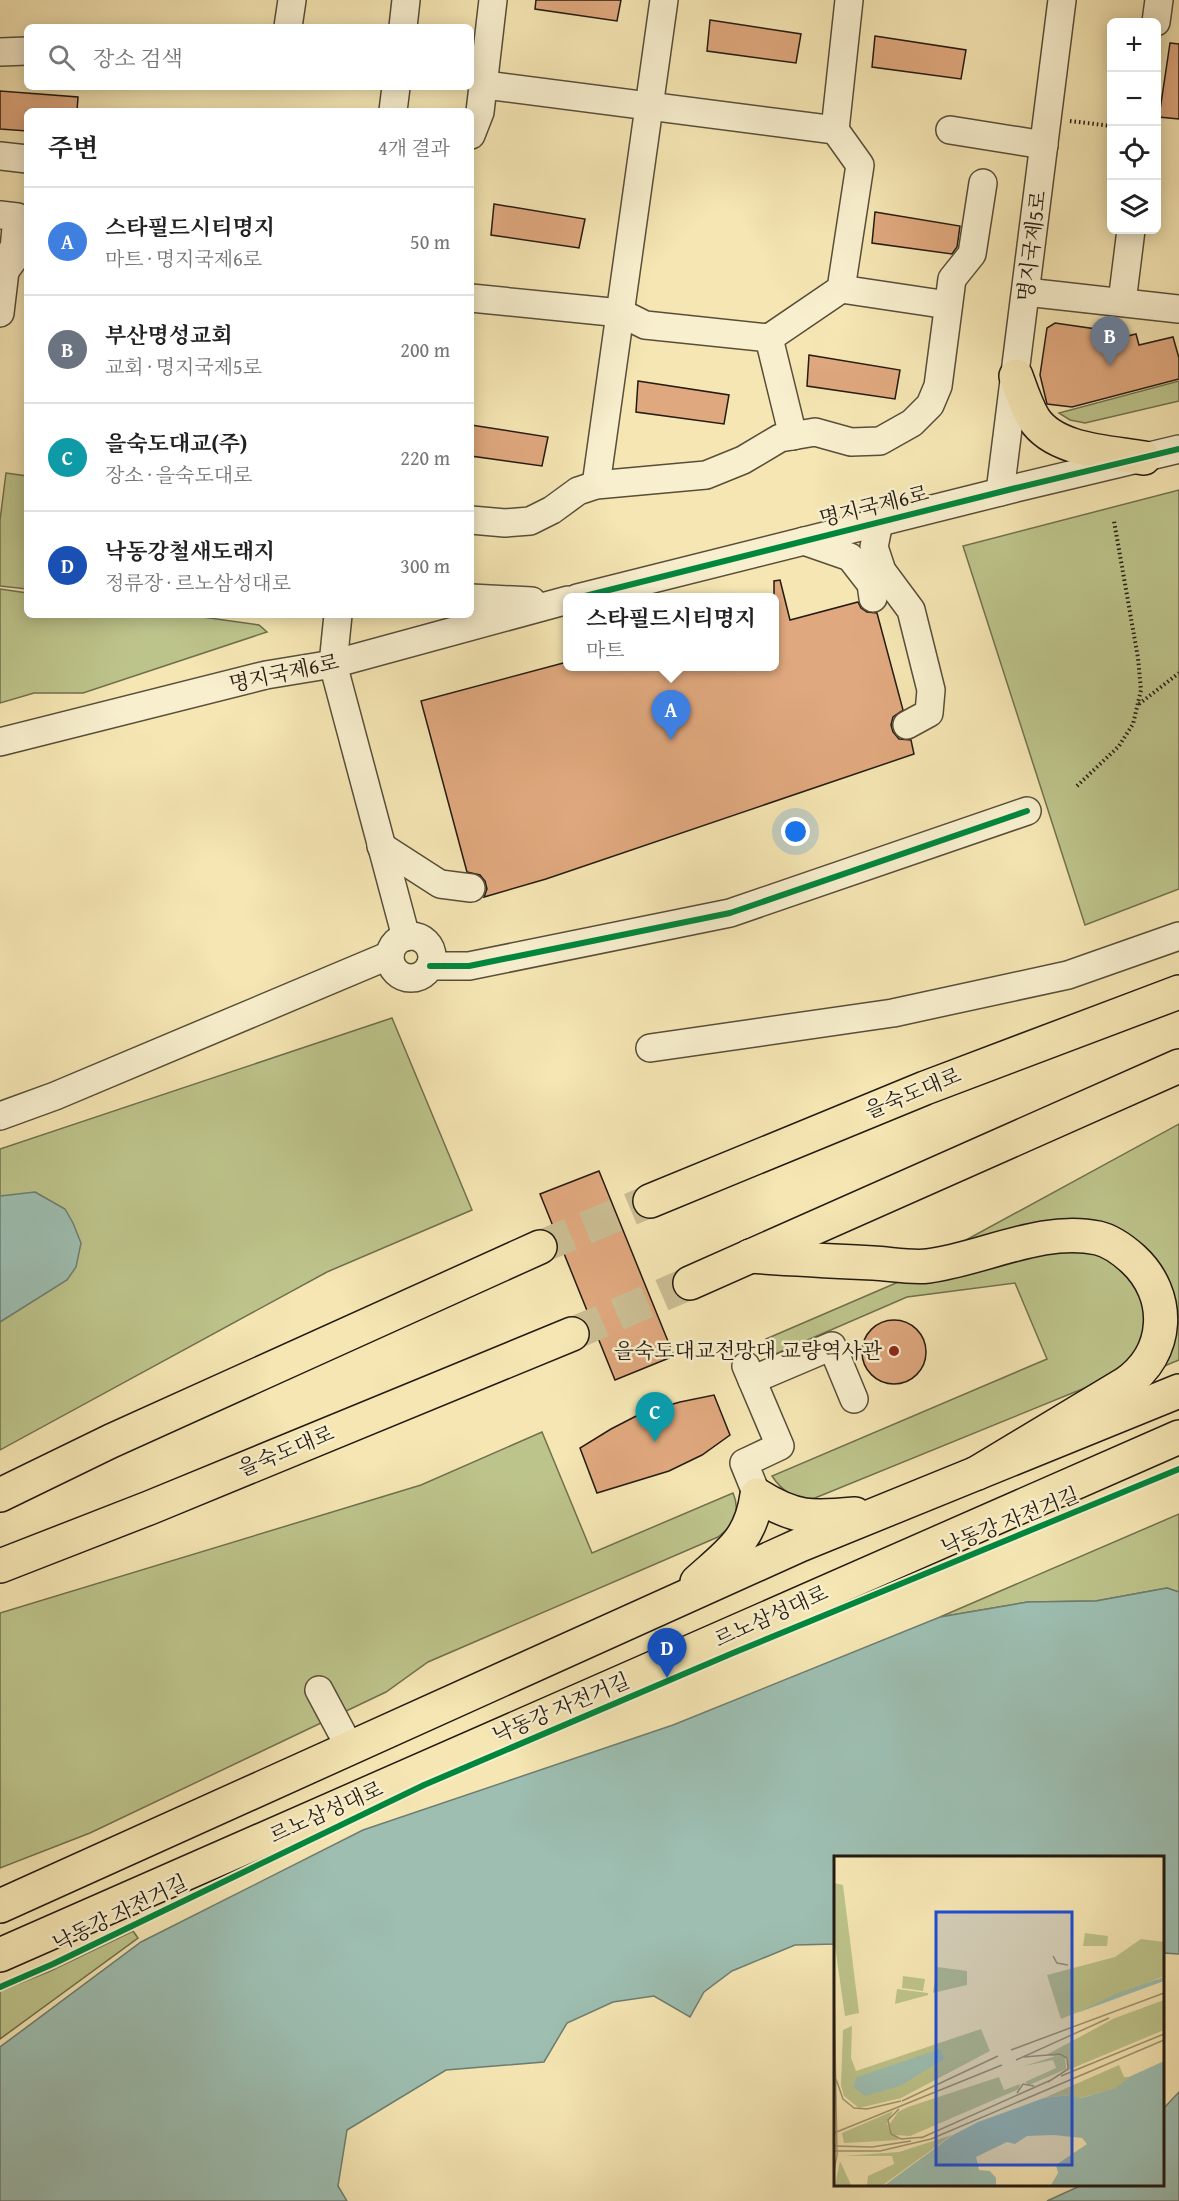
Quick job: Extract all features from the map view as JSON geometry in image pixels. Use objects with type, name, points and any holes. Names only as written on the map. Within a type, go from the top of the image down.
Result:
[{"type":"main road","points":[[1016,376],[1033,417],[1041,429],[1053,438],[1076,446],[1144,458]]},
{"type":"main road","name":"을숙도대로","points":[[650,1200],[925,1088],[1179,992]]},
{"type":"main road","points":[[690,1282],[1179,1066]]},
{"type":"main road","points":[[750,1256],[927,1266],[1042,1239],[1074,1235],[1100,1238],[1113,1244],[1142,1267],[1156,1290],[1161,1317],[1157,1342],[1145,1366],[1125,1384],[977,1473]]},
{"type":"main road","points":[[0,1495],[111,1440],[540,1247]]},
{"type":"main road","name":"을숙도대로","points":[[0,1566],[149,1508],[572,1334]]},
{"type":"main road","points":[[0,1906],[800,1545],[1179,1391]]},
{"type":"main road","name":"르노삼성대로","points":[[0,1955],[1179,1437]]},
{"type":"main road","points":[[675,1602],[738,1545],[753,1521],[757,1495],[786,1511],[807,1516],[881,1512]]},
{"type":"street","points":[[288,24],[292,0]]},
{"type":"street","points":[[403,24],[406,0]]},
{"type":"street","points":[[474,127],[480,112],[493,0]]},
{"type":"street","points":[[596,485],[664,0]]},
{"type":"street","points":[[841,289],[860,165],[836,130],[849,0]]},
{"type":"street","name":"명지국제5로","points":[[1000,492],[1062,0]]},
{"type":"street","points":[[1157,18],[1159,0]]},
{"type":"street","points":[[0,52],[24,51]]},
{"type":"street","points":[[484,85],[836,130]]},
{"type":"street","points":[[393,108],[396,90]]},
{"type":"street","points":[[950,130],[1044,145]]},
{"type":"street","points":[[0,156],[24,159]]},
{"type":"street","points":[[474,520],[505,523],[530,521],[552,510],[578,491],[596,485],[706,476],[743,460],[780,438],[815,432],[851,442],[880,441],[912,423],[930,405],[938,386],[952,279],[972,254],[983,183]]},
{"type":"street","points":[[0,215],[16,217],[13,260],[3,264],[0,313]]},
{"type":"street","points":[[1122,302],[1130,234]]},
{"type":"street","points":[[474,298],[621,313],[645,326],[769,338],[841,289],[948,305]]},
{"type":"street","points":[[1026,292],[1179,309]]},
{"type":"street","points":[[769,338],[793,436]]},
{"type":"street","name":"명지국제6로","points":[[595,593],[1179,449]]},
{"type":"street","points":[[879,522],[874,547],[882,571],[911,610],[931,690],[929,713],[907,725]]},
{"type":"street","points":[[804,541],[850,556],[871,584],[873,598]]},
{"type":"street","points":[[474,598],[563,600]]},
{"type":"street","name":"명지국제6로","points":[[0,742],[266,675],[333,664],[563,601]]},
{"type":"street","points":[[338,618],[333,664],[381,846],[398,946],[392,967],[408,978],[421,975],[430,966],[469,966],[729,913],[1027,811]]},
{"type":"street","points":[[381,846],[440,884],[471,888]]},
{"type":"street","points":[[650,1048],[893,1013],[1068,975],[1179,936]]},
{"type":"street","points":[[0,1116],[55,1096],[398,946]]},
{"type":"street","points":[[757,1495],[744,1462],[780,1446],[749,1373],[832,1346],[854,1399]]},
{"type":"street","points":[[319,1690],[350,1748]]},
{"type":"path","points":[[1068,121],[1107,125]]},
{"type":"path","points":[[1077,786],[1119,746],[1133,724],[1141,690],[1138,658],[1114,521]]},
{"type":"path","points":[[1139,704],[1179,673]]},
{"type":"green space","points":[[1179,381],[1179,401],[1085,423],[1070,420],[1059,413]]},
{"type":"green space","points":[[6,473],[24,476],[24,589],[0,586],[0,520]]},
{"type":"green space","points":[[1179,490],[1179,889],[1085,925],[963,546]]},
{"type":"green space","points":[[0,589],[24,593],[24,618],[209,618],[259,625],[267,632],[83,693],[34,693],[0,703]]},
{"type":"green space","points":[[392,1018],[472,1210],[327,1272],[0,1450],[0,1149]]},
{"type":"green space","points":[[1179,1124],[1179,1360],[1148,1373],[1158,1357],[1131,1247],[955,1246]]},
{"type":"green space","points":[[1093,1245],[1150,1297],[1139,1358],[1092,1385],[815,1498],[808,1499],[790,1494],[772,1476],[1047,1359],[1015,1283],[907,1297],[773,1355],[766,1339],[896,1283],[952,1267]]},
{"type":"green space","points":[[542,1432],[592,1553],[733,1493],[736,1506],[734,1518],[728,1528],[718,1537],[428,1662],[386,1692],[90,1833],[0,1868],[0,1613],[421,1485]]},
{"type":"green space","points":[[1179,1514],[1179,1592],[1167,1588],[1096,1601],[1028,1602],[940,1617]]},
{"type":"green space","points":[[133,1931],[138,1938],[0,2039],[0,1991],[48,1972]]},
{"type":"shaded area","points":[[35,1192],[65,1209],[73,1223],[81,1243],[76,1267],[67,1280],[0,1322],[0,1196]]},
{"type":"shaded area","points":[[1167,1588],[1179,1592],[1179,1954],[1164,1953],[1164,1856],[834,1856],[834,1944],[795,1945],[732,1971],[704,1992],[690,2017],[654,1996],[613,2002],[567,2023],[544,2062],[446,2070],[347,2130],[338,2186],[347,2201],[0,2201],[0,2047],[141,1942],[363,1830],[673,1725],[940,1617],[1028,1602],[1096,1601]]},
{"type":"shaded area","points":[[1179,2092],[1179,2201],[1047,2201],[1080,2186],[1164,2186],[1164,2108]]},
{"type":"building","points":[[536,0],[621,0],[617,21],[535,9]]},
{"type":"building","points":[[710,20],[801,34],[796,63],[707,51]]},
{"type":"building","points":[[875,36],[966,50],[961,79],[872,67]]},
{"type":"building","points":[[1170,43],[1179,44],[1179,119],[1161,117]]},
{"type":"building","points":[[0,91],[78,97],[77,108],[24,108],[24,131],[0,129]]},
{"type":"building","points":[[494,204],[585,219],[579,248],[491,235]]},
{"type":"building","points":[[875,212],[960,226],[957,247],[952,254],[872,243]]},
{"type":"building","points":[[1055,323],[1110,331],[1111,340],[1136,334],[1139,345],[1173,337],[1179,358],[1179,379],[1072,407],[1047,404],[1040,375],[1047,328]]},
{"type":"building","points":[[809,355],[900,370],[895,399],[807,386]]},
{"type":"building","points":[[638,381],[729,395],[724,424],[636,412]]},
{"type":"building","points":[[474,425],[548,437],[542,466],[474,456]]},
{"type":"building","points":[[780,580],[790,620],[858,602],[867,612],[877,613],[903,710],[893,717],[891,725],[899,739],[911,740],[914,754],[546,879],[484,897],[487,889],[485,881],[480,875],[467,872],[421,701],[563,663],[563,671],[779,671],[779,593],[774,593],[774,581]]},
{"type":"building","points":[[599,1171],[674,1356],[615,1380],[540,1194]]},
{"type":"building","name":"을숙도대교전망대 교량역사관","points":[[894,1320],[912,1326],[920,1334],[926,1352],[920,1370],[912,1378],[894,1384],[876,1378],[868,1370],[862,1352],[868,1334],[876,1326]]},
{"type":"building","points":[[714,1395],[730,1435],[702,1455],[669,1471],[597,1493],[580,1448],[642,1413]]},
{"type":"tunnel","points":[[540,1247],[650,1201]]},
{"type":"tunnel","points":[[572,1334],[690,1283]]},
{"type":"cycle path","points":[[597,593],[1179,449]]},
{"type":"cycle path","points":[[430,966],[469,966],[730,913],[1027,811]]},
{"type":"cycle path","name":"낙동강 자전거길","points":[[0,1987],[53,1964],[424,1785],[733,1653],[1179,1469]]},
{"type":"place","name":"부산명성교회","points":[[1110,366]]},
{"type":"place","name":"스타필드시티명지","points":[[671,740]]},
{"type":"place","name":"을숙도대교전망대 교량역사관","points":[[894,1351]]},
{"type":"place","name":"을숙도대교(주)","points":[[655,1442]]},
{"type":"place","name":"낙동강철새도래지","points":[[667,1678]]}]
